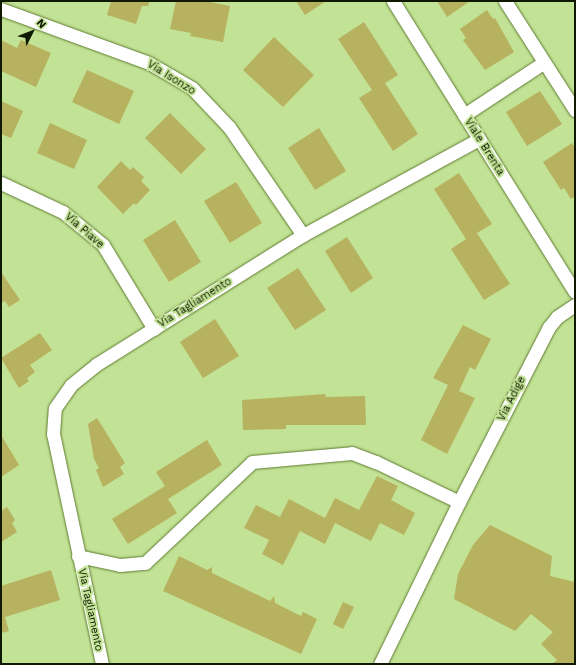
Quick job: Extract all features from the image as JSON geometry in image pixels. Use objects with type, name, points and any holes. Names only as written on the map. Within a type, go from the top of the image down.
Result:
[{"type":"street","name":"Viale Brenta","points":[[393,1],[575,292]]},
{"type":"street","points":[[505,1],[543,63],[575,110]]},
{"type":"street","name":"Via Isonzo","points":[[1,10],[149,63],[192,88],[229,127],[303,235]]},
{"type":"street","points":[[464,115],[543,63]]},
{"type":"street","name":"Via Tagliamento","points":[[102,664],[53,434],[55,408],[71,385],[97,364],[303,235],[479,139]]},
{"type":"street","name":"Via Piave","points":[[1,183],[63,212],[103,246],[154,329]]},
{"type":"street","name":"Via Adige","points":[[380,664],[459,502],[549,327],[557,316],[575,304]]},
{"type":"street","name":"Via Tagliamento","points":[[78,556],[120,565],[145,563],[252,462],[352,453],[376,462],[459,502]]},
{"type":"building","points":[[111,1],[150,1],[148,6],[142,6],[136,24],[107,15]]},
{"type":"building","points":[[176,1],[205,1],[230,6],[223,42],[190,36],[191,33],[170,29]]},
{"type":"building","points":[[296,1],[326,1],[305,15]]},
{"type":"building","points":[[437,1],[470,1],[447,17]]},
{"type":"building","points":[[487,10],[493,19],[495,18],[514,52],[485,70],[463,40],[466,38],[460,29]]},
{"type":"building","points":[[364,22],[398,75],[385,83],[418,134],[393,151],[359,98],[372,90],[338,39]]},
{"type":"building","points":[[274,37],[314,75],[283,107],[243,70]]},
{"type":"building","points":[[1,40],[17,48],[21,40],[51,53],[36,87],[1,71]]},
{"type":"building","points":[[87,70],[134,91],[119,124],[72,102]]},
{"type":"building","points":[[540,91],[562,124],[527,146],[506,112]]},
{"type":"building","points":[[1,101],[23,111],[11,138],[1,134]]},
{"type":"building","points":[[170,113],[206,149],[181,174],[145,138]]},
{"type":"building","points":[[50,123],[87,140],[74,169],[37,153]]},
{"type":"building","points":[[319,128],[346,171],[315,190],[288,148]]},
{"type":"building","points":[[572,143],[575,148],[575,196],[571,199],[564,188],[561,190],[543,162]]},
{"type":"building","points":[[121,161],[130,170],[133,167],[144,177],[141,181],[150,190],[136,205],[134,203],[123,214],[97,187]]},
{"type":"building","points":[[459,173],[492,224],[477,233],[510,284],[484,300],[451,249],[466,239],[434,189]]},
{"type":"building","points":[[236,182],[262,223],[230,243],[204,201]]},
{"type":"building","points":[[175,220],[201,262],[169,282],[143,240]]},
{"type":"building","points":[[347,237],[373,278],[351,293],[325,251]]},
{"type":"building","points":[[298,268],[326,310],[295,330],[267,288]]},
{"type":"building","points":[[1,272],[20,300],[9,307],[5,301],[1,303]]},
{"type":"building","points":[[215,319],[239,356],[203,378],[180,342]]},
{"type":"building","points":[[463,325],[491,339],[475,370],[470,367],[459,391],[475,398],[447,454],[421,440],[448,385],[433,378]]},
{"type":"building","points":[[40,333],[52,350],[30,365],[35,372],[27,378],[29,381],[19,388],[1,358]]},
{"type":"building","points":[[325,394],[326,397],[365,396],[366,425],[286,425],[286,429],[243,430],[242,400]]},
{"type":"building","points":[[97,418],[125,463],[120,467],[124,474],[103,487],[96,470],[99,468],[94,459],[88,424]]},
{"type":"building","points":[[1,435],[19,465],[1,477]]},
{"type":"building","points":[[207,440],[222,465],[168,499],[177,513],[128,544],[112,519],[165,486],[156,472]]},
{"type":"building","points":[[377,476],[398,486],[391,500],[415,513],[404,535],[380,523],[371,541],[335,523],[325,544],[300,531],[283,565],[262,554],[269,540],[244,528],[256,505],[280,517],[289,499],[325,518],[335,498],[359,510]]},
{"type":"building","points":[[7,507],[15,520],[12,523],[17,532],[1,542],[1,511]]},
{"type":"building","points":[[490,525],[552,556],[550,576],[575,582],[575,664],[552,664],[557,660],[541,644],[553,632],[531,614],[515,631],[454,599],[458,574],[473,545]]},
{"type":"building","points":[[179,556],[207,570],[212,567],[212,573],[270,601],[274,596],[275,603],[301,616],[303,612],[317,619],[301,654],[163,591]]},
{"type":"building","points":[[51,570],[60,600],[5,617],[9,631],[1,633],[1,586]]},
{"type":"building","points":[[343,602],[354,607],[343,629],[333,624]]}]
